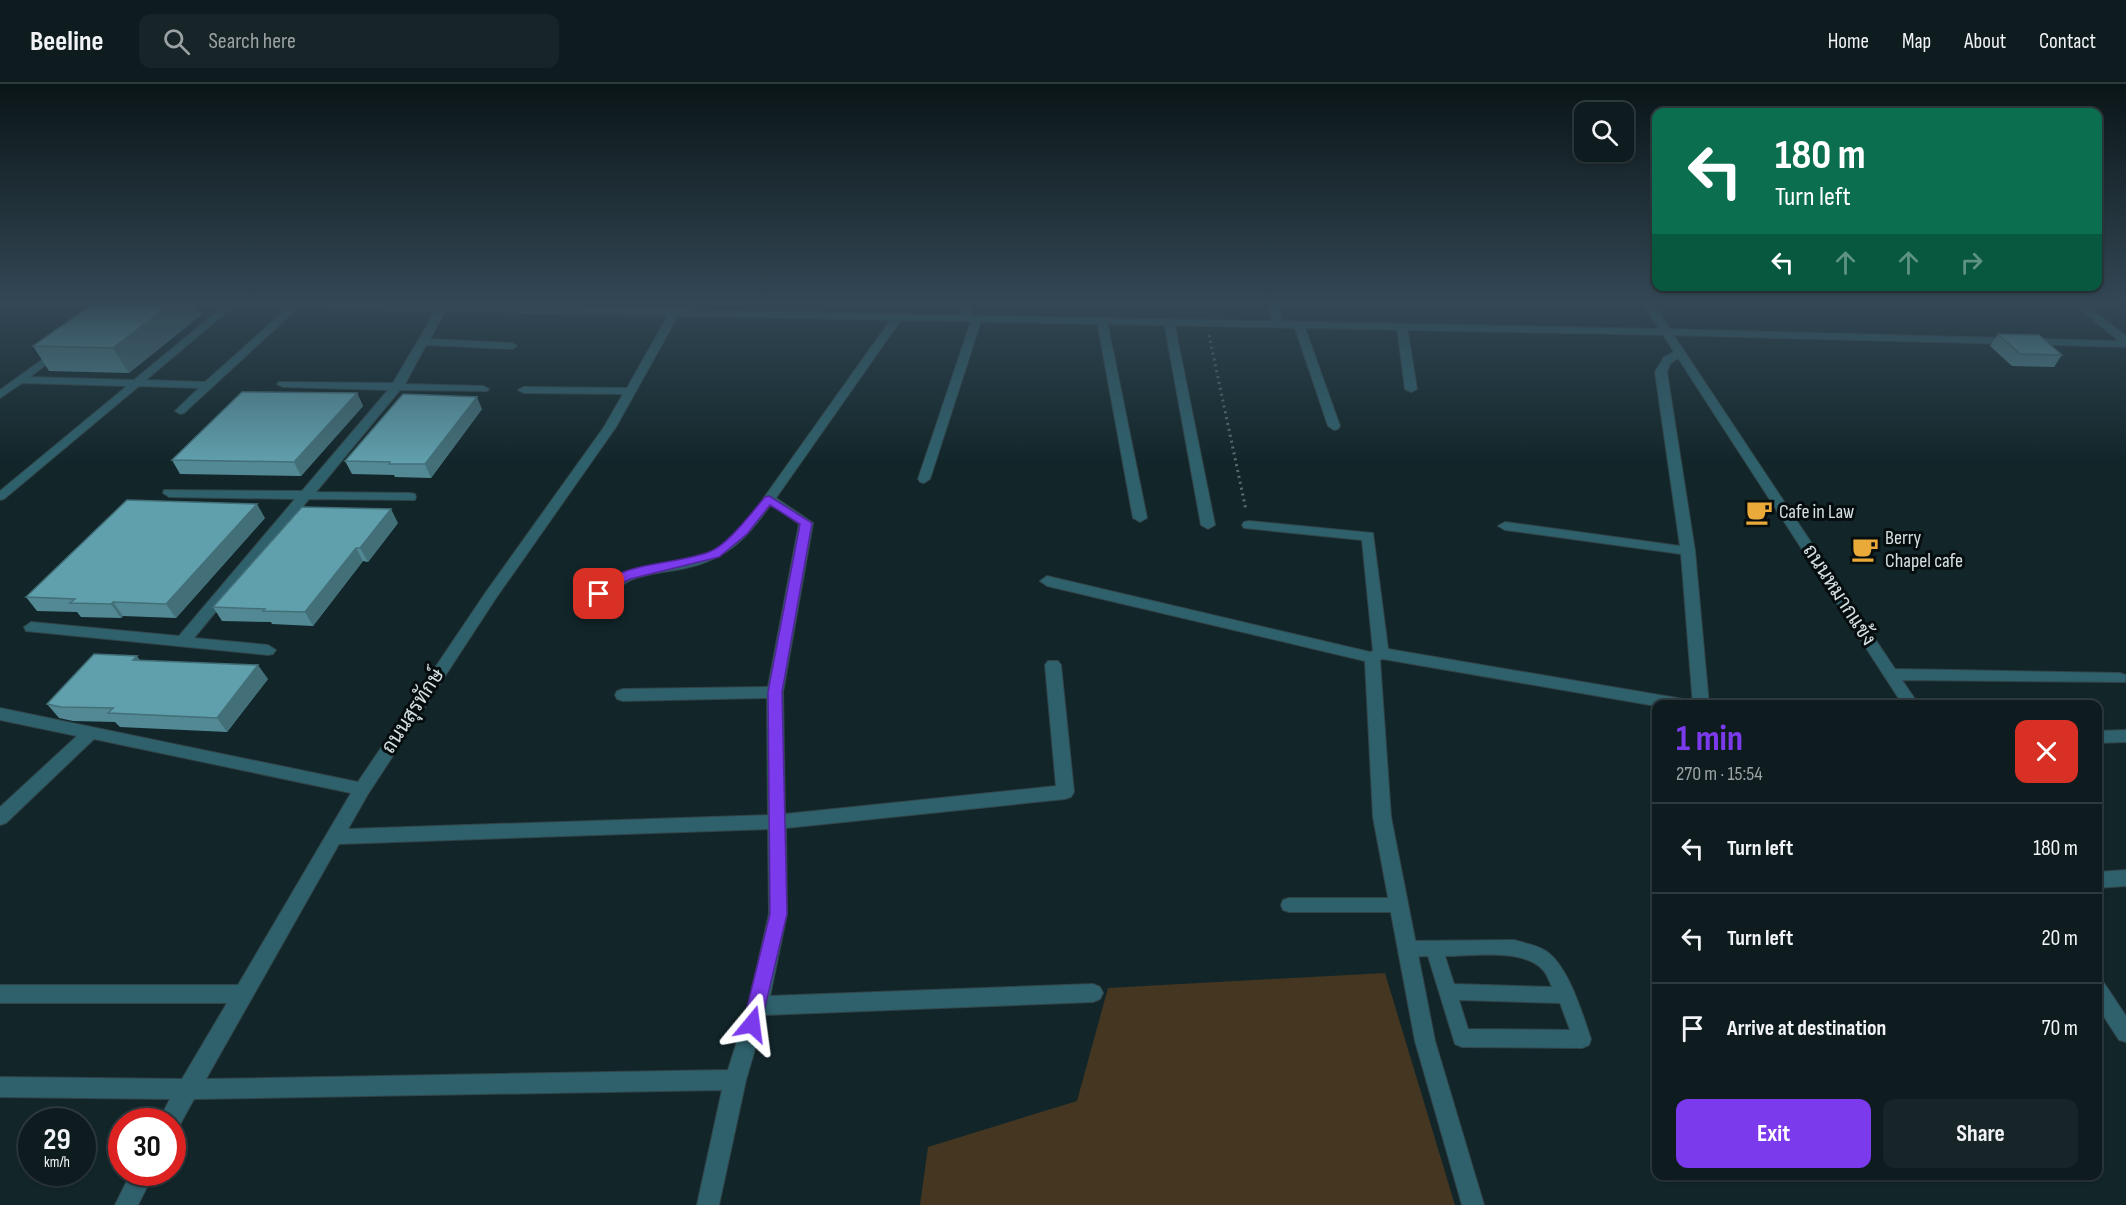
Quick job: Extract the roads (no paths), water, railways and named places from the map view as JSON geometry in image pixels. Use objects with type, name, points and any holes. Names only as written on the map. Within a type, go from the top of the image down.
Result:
[{"type":"street","points":[[182,642],[397,387],[414,356]]},
{"type":"street","name":"ถนนสุรทักษ์","points":[[177,1108],[362,789],[490,595],[610,427],[650,356]]},
{"type":"street","points":[[708,1205],[735,1080],[758,1006],[778,914],[775,692],[806,523],[769,499],[870,356]]},
{"type":"street","points":[[924,478],[964,356]]},
{"type":"street","points":[[1109,356],[1140,518]]},
{"type":"street","points":[[1176,356],[1208,525]]},
{"type":"street","points":[[1310,356],[1334,426]]},
{"type":"street","points":[[1406,356],[1411,389]]},
{"type":"street","points":[[1673,356],[1664,363],[1661,372],[1688,551],[1701,700]]},
{"type":"street","name":"ถนนหมากแข้ง","points":[[1683,356],[1908,700]]},
{"type":"street","points":[[283,384],[483,389]]},
{"type":"street","points":[[524,390],[631,391]]},
{"type":"street","points":[[170,493],[411,497]]},
{"type":"street","points":[[1249,525],[1368,536],[1376,656],[1382,817],[1425,1041],[1473,1205]]},
{"type":"street","points":[[1505,526],[1688,551]]},
{"type":"street","points":[[1047,581],[1376,656],[1652,700]]},
{"type":"street","points":[[31,627],[268,650]]},
{"type":"street","points":[[334,837],[778,822],[1065,792],[1053,665]]},
{"type":"street","points":[[1891,674],[2120,678]]},
{"type":"street","points":[[623,695],[775,692]]},
{"type":"street","points":[[0,714],[362,789]]},
{"type":"street","points":[[0,818],[90,733]]},
{"type":"street","points":[[2102,737],[2126,736]]},
{"type":"street","points":[[2102,880],[2126,878]]},
{"type":"street","points":[[758,1006],[1093,993]]},
{"type":"street","points":[[2102,993],[2120,1013],[2126,1033]]},
{"type":"street","points":[[0,994],[244,994]]},
{"type":"street","points":[[0,1087],[187,1089],[735,1080]]},
{"type":"street","points":[[126,1205],[136,1186]]},
{"type":"lane","points":[[0,395],[52,356]]},
{"type":"lane","points":[[0,497],[170,356]]},
{"type":"lane","points":[[180,411],[237,356]]},
{"type":"lane","points":[[20,380],[208,385]]},
{"type":"lane","points":[[599,594],[626,575],[715,555],[742,531],[769,499]]},
{"type":"lane","points":[[1289,905],[1399,905]]},
{"type":"lane","points":[[1407,949],[1514,948],[1538,955],[1550,965],[1566,995],[1582,1039],[1462,1038],[1434,949]]},
{"type":"lane","points":[[1448,992],[1566,995]]},
{"type":"place","name":"Cafe in Law","points":[[1759,512]]},
{"type":"place","name":"Berry Chapel cafe","points":[[1865,549]]}]
